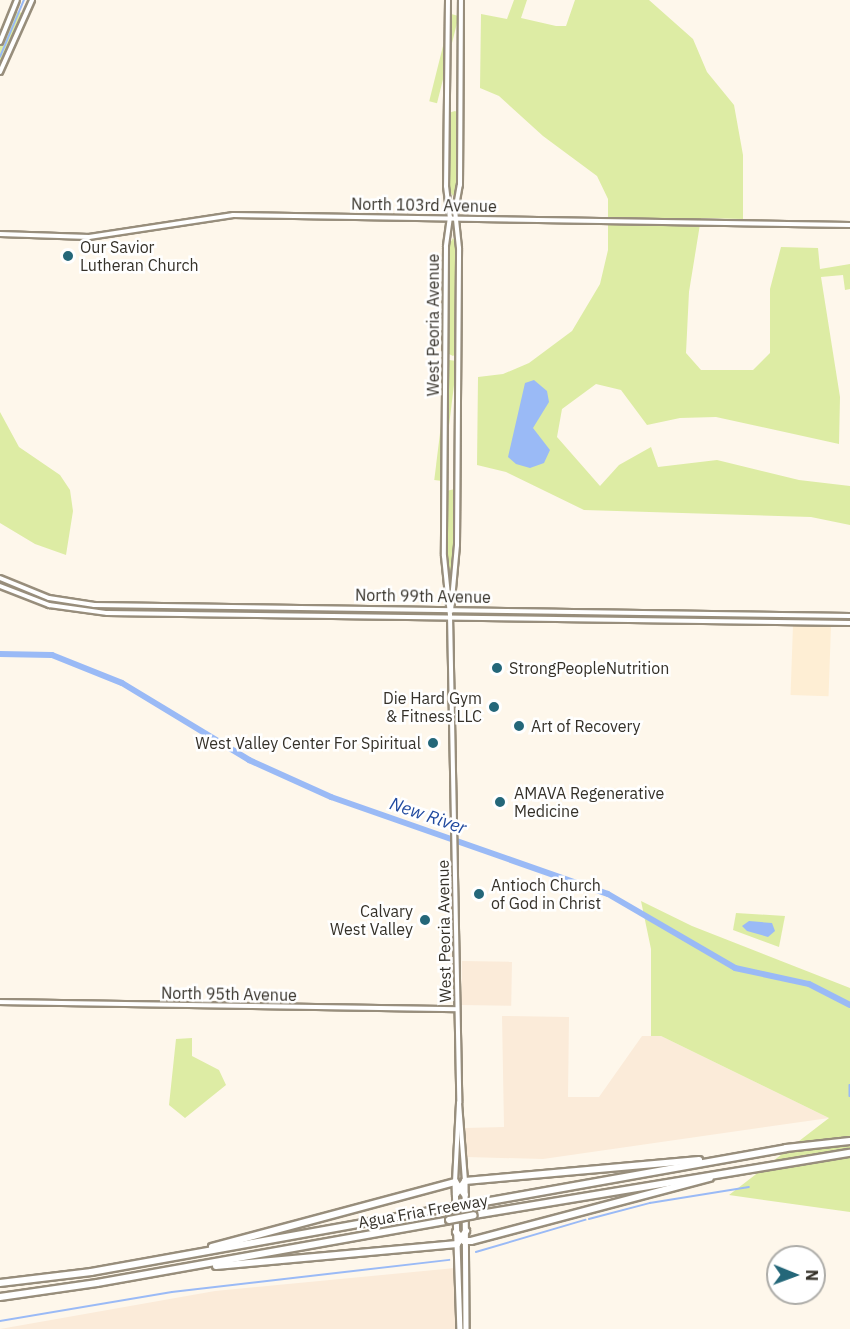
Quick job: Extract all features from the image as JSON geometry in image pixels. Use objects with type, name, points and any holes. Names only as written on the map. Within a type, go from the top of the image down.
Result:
[{"type":"highway","name":"Agua Fria Freeway","points":[[0,1283],[43,1279],[189,1255],[786,1148],[850,1141]]},
{"type":"highway","points":[[189,1255],[460,1182],[658,1164],[786,1148]]},
{"type":"highway","name":"Agua Fria Freeway","points":[[0,1297],[188,1267],[788,1161],[850,1153]]},
{"type":"highway","points":[[188,1267],[462,1242],[678,1185],[775,1167],[788,1161]]},
{"type":"highway","points":[[456,1194],[460,1182]]},
{"type":"highway","points":[[460,1182],[465,1195]]},
{"type":"highway","points":[[462,1242],[466,1231]]},
{"type":"highway","points":[[456,1232],[462,1242]]},
{"type":"main road","points":[[456,1194],[456,1232]]},
{"type":"main road","points":[[465,1195],[466,1231]]},
{"type":"main road","points":[[460,1329],[458,1281],[462,1242]]},
{"type":"main road","points":[[462,1242],[466,1329]]},
{"type":"main road","points":[[458,1281],[462,1305],[466,1308]]},
{"type":"street","points":[[0,42],[17,0]]},
{"type":"street","points":[[0,72],[32,0]]},
{"type":"street","name":"West Peoria Avenue","points":[[448,0],[446,186],[459,248],[458,486],[450,615],[460,1182]]},
{"type":"street","name":"West Peoria Avenue","points":[[450,608],[444,556],[446,247],[460,185],[461,0]]},
{"type":"street","name":"North 103rd Avenue","points":[[0,234],[89,237],[221,215],[850,225]]},
{"type":"street","name":"North 99th Avenue","points":[[0,578],[49,598],[81,604],[850,616]]},
{"type":"street","name":"North 99th Avenue","points":[[0,586],[39,602],[93,612],[522,616],[850,623]]},
{"type":"street","points":[[264,607],[265,614]]},
{"type":"street","points":[[522,610],[522,616]]},
{"type":"street","points":[[765,614],[765,622]]},
{"type":"street","name":"North 95th Avenue","points":[[0,1002],[457,1009]]},
{"type":"street","name":"West Peoria Avenue","points":[[459,1103],[460,1182]]},
{"type":"shaded area","points":[[793,625],[831,626],[829,696],[791,695]]},
{"type":"shaded area","points":[[462,961],[512,962],[511,1006],[461,1005]]},
{"type":"shaded area","points":[[502,1016],[569,1017],[568,1097],[599,1097],[642,1036],[661,1036],[829,1118],[543,1159],[467,1157],[465,1128],[504,1127]]},
{"type":"shaded area","points":[[455,1268],[456,1329],[0,1329],[215,1291]]},
{"type":"green space","points":[[514,0],[527,0],[521,18],[566,26],[575,0],[649,0],[693,39],[707,72],[734,105],[743,155],[743,219],[701,218],[689,292],[686,353],[701,370],[753,370],[770,353],[770,289],[781,247],[818,248],[820,269],[850,264],[850,289],[845,290],[843,275],[821,277],[840,397],[839,444],[716,417],[680,418],[647,425],[621,390],[596,384],[562,409],[557,437],[600,486],[619,465],[651,447],[658,467],[717,460],[799,480],[850,486],[850,525],[811,517],[584,510],[506,472],[477,465],[478,377],[503,374],[529,363],[572,331],[600,284],[608,250],[608,199],[597,176],[543,136],[499,96],[480,88],[481,14],[507,19]]},
{"type":"green space","points":[[15,11],[25,14],[0,70],[0,46]]},
{"type":"green space","points":[[451,14],[459,16],[437,103],[429,101]]},
{"type":"green space","points":[[455,111],[459,113],[458,187],[453,196],[448,188],[448,113]]},
{"type":"green space","points":[[453,238],[458,248],[457,353],[453,356],[447,353],[448,247]]},
{"type":"green space","points":[[449,360],[457,361],[442,481],[434,480]]},
{"type":"green space","points":[[0,412],[19,447],[60,475],[70,490],[73,511],[66,555],[35,544],[0,523]]},
{"type":"green space","points":[[455,489],[456,552],[451,588],[445,554],[446,491]]},
{"type":"green space","points":[[641,901],[692,926],[850,988],[850,1212],[729,1195],[829,1118],[661,1036],[651,1036],[651,949]]},
{"type":"green space","points":[[736,913],[785,916],[779,947],[733,930]]},
{"type":"green space","points":[[192,1038],[192,1056],[219,1070],[226,1085],[185,1118],[169,1105],[176,1039]]},
{"type":"water","points":[[534,380],[547,391],[549,402],[533,428],[550,450],[544,463],[530,468],[516,464],[508,457],[525,383]]},
{"type":"water","points":[[749,921],[772,923],[775,931],[768,937],[747,931],[742,926]]},
{"type":"waterway","points":[[0,57],[24,0]]},
{"type":"waterway","name":"New River","points":[[0,654],[52,655],[122,683],[249,760],[331,797],[608,894],[735,968],[809,984],[850,1005]]},
{"type":"waterway","points":[[850,1085],[850,1096]]},
{"type":"waterway","points":[[589,1219],[650,1203],[749,1187]]},
{"type":"waterway","points":[[476,1252],[585,1220]]},
{"type":"waterway","points":[[0,1321],[172,1292],[449,1260]]},
{"type":"place","name":"Our Savior Lutheran Church","points":[[68,256]]},
{"type":"place","name":"StrongPeopleNutrition","points":[[497,668]]},
{"type":"place","name":"Die Hard Gym & Fitness LLC","points":[[494,707]]},
{"type":"place","name":"Art of Recovery","points":[[519,726]]},
{"type":"place","name":"West Valley Center For Spiritual","points":[[433,743]]},
{"type":"place","name":"AMAVA Regenerative Medicine","points":[[500,802]]},
{"type":"place","name":"Antioch Church of God in Christ","points":[[479,894]]},
{"type":"place","name":"Calvary West Valley","points":[[425,920]]}]
